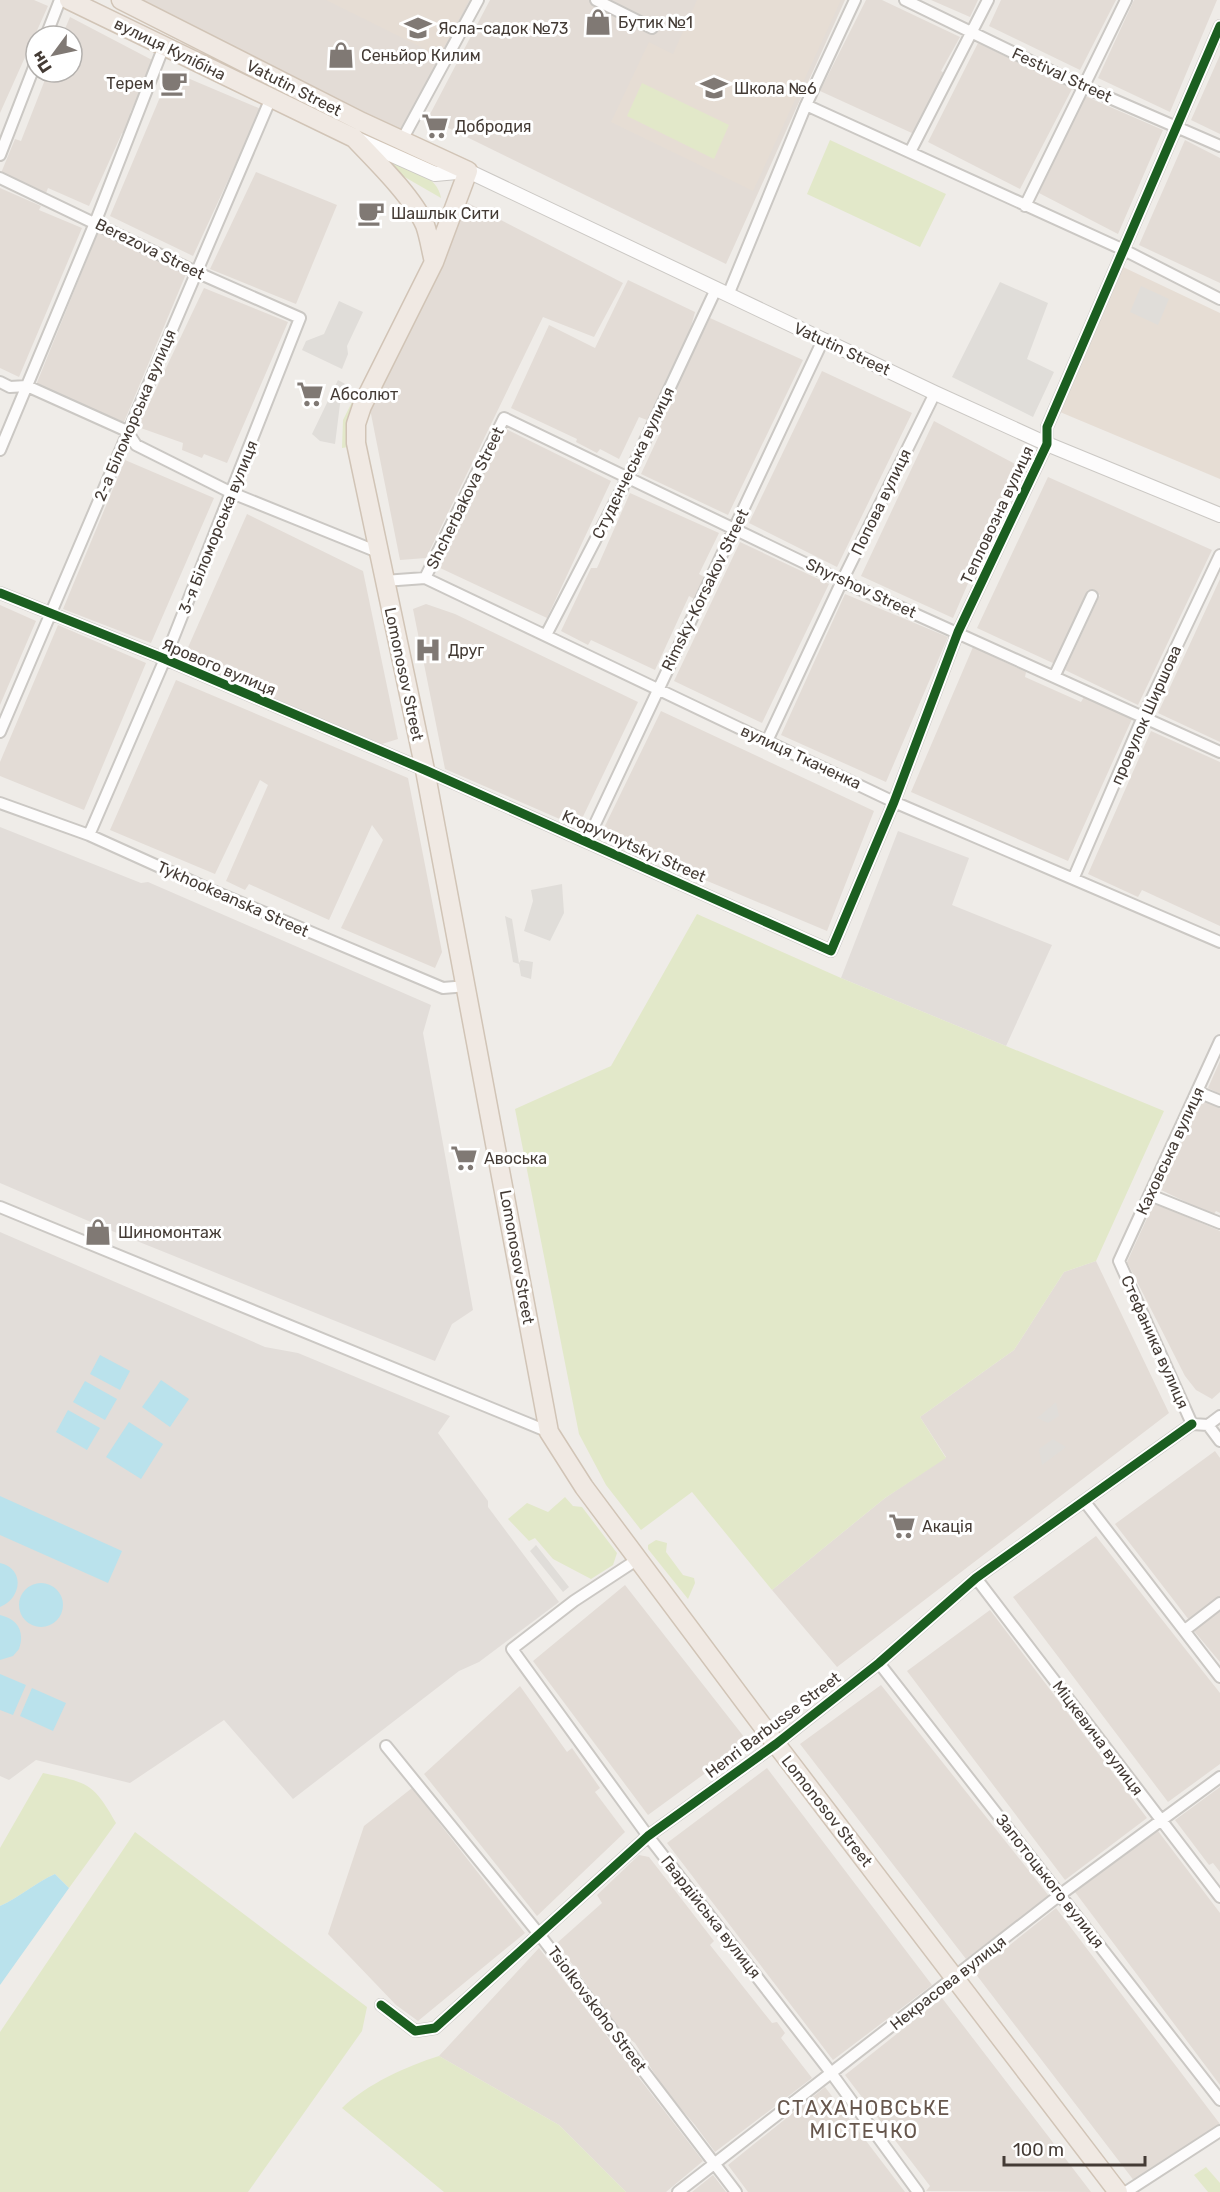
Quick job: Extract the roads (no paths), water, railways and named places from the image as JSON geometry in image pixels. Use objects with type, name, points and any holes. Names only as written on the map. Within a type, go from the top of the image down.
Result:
[{"type":"main road","name":"вулиця Кулібіна","points":[[69,0],[271,98]]},
{"type":"main road","name":"Vatutin Street","points":[[121,0],[362,122],[468,171]]},
{"type":"main road","name":"Vatutin Street","points":[[271,98],[354,138]]},
{"type":"main road","points":[[354,138],[389,176],[420,216],[425,225],[434,262]]},
{"type":"main road","name":"Lomonosov Street","points":[[468,171],[434,262],[373,381],[356,424],[358,462],[425,770],[549,1432],[584,1488],[1118,2192]]},
{"type":"street","points":[[51,24],[60,0]]},
{"type":"street","points":[[402,140],[478,0]]},
{"type":"street","points":[[596,0],[652,28]]},
{"type":"street","name":"Студєнчеська вулиця","points":[[546,635],[722,292],[855,0]]},
{"type":"street","name":"Festival Street","points":[[905,0],[1082,86],[1220,146]]},
{"type":"street","points":[[910,152],[988,0]]},
{"type":"street","points":[[1025,206],[1126,0]]},
{"type":"street","name":"Тепловозна вулиця","points":[[831,951],[894,802],[958,632],[1047,444],[1047,427],[1220,26]]},
{"type":"street","points":[[0,450],[95,223],[164,46]]},
{"type":"street","points":[[0,155],[27,84]]},
{"type":"street","name":"2-а Біломорська вулиця","points":[[0,732],[271,98]]},
{"type":"street","points":[[806,105],[1124,250],[1220,299]]},
{"type":"street","name":"Vatutin Street","points":[[354,138],[435,174],[468,171],[935,393],[1047,444],[1220,515]]},
{"type":"street","name":"Berezova Street","points":[[0,178],[196,272],[300,318]]},
{"type":"street","name":"3-я Біломорська вулиця","points":[[89,835],[165,659],[300,318]]},
{"type":"street","name":"Rimsky-Korsakov Street","points":[[587,841],[823,340]]},
{"type":"street","points":[[0,382],[10,387],[27,386],[127,431],[136,445],[232,493],[378,552]]},
{"type":"street","name":"Попова вулиця","points":[[767,741],[842,581],[935,393]]},
{"type":"street","name":"Shyrshov Street","points":[[504,418],[842,581],[1055,675],[1220,752]]},
{"type":"street","name":"Shcherbakova Street","points":[[425,578],[504,418]]},
{"type":"street","name":"провулок Ширшова","points":[[1074,877],[1143,717],[1220,555]]},
{"type":"street","name":"вулиця Ткаченка","points":[[384,581],[425,578],[894,802],[1074,877],[1220,942]]},
{"type":"street","name":"Ярового вулиця","points":[[0,593],[49,615],[165,659],[425,770]]},
{"type":"street","points":[[1055,675],[1092,596]]},
{"type":"street","name":"Kropyvnytskyi Street","points":[[425,770],[831,951]]},
{"type":"street","name":"Tykhookeanska Street","points":[[0,803],[89,835],[223,896],[443,988],[467,986]]},
{"type":"street","name":"Каховська вулиця","points":[[1119,1261],[1220,1041]]},
{"type":"street","points":[[1198,1092],[1220,1101]]},
{"type":"street","points":[[1150,1195],[1220,1223]]},
{"type":"street","points":[[0,1207],[549,1432]]},
{"type":"street","name":"Стефаника вулиця","points":[[1119,1261],[1192,1424],[1208,1425]]},
{"type":"street","points":[[1220,1416],[1208,1425],[1220,1441]]},
{"type":"street","name":"Henri Barbusse Street","points":[[381,2005],[415,2031],[435,2028],[648,1836],[776,1744],[879,1663],[976,1578],[1192,1424]]},
{"type":"street","points":[[1085,1502],[1220,1677]]},
{"type":"street","name":"Гвардійська вулиця","points":[[638,1559],[574,1600],[512,1650],[648,1836],[832,2074],[918,2192]]},
{"type":"street","name":"Міцкевича вулиця","points":[[976,1578],[1220,1897]]},
{"type":"street","points":[[1185,1630],[1220,1603]]},
{"type":"street","name":"Запотоцького вулиця","points":[[879,1663],[1220,2100]]},
{"type":"street","name":"Tsiolkovskoho Street","points":[[386,1746],[539,1934],[736,2192]]},
{"type":"street","name":"Некрасова вулиця","points":[[678,2192],[1061,1894],[1220,1777]]},
{"type":"street","points":[[1126,2192],[1220,2131]]},
{"type":"water","points":[[100,1355],[130,1371],[120,1390],[90,1374]]},
{"type":"water","points":[[161,1380],[189,1399],[170,1427],[142,1407]]},
{"type":"water","points":[[85,1381],[117,1399],[105,1420],[73,1402]]},
{"type":"water","points":[[68,1410],[100,1428],[87,1450],[56,1432]]},
{"type":"water","points":[[129,1422],[163,1444],[141,1479],[106,1457]]},
{"type":"water","points":[[0,1496],[122,1551],[108,1583],[0,1535]]},
{"type":"water","points":[[0,1563],[14,1571],[18,1584],[13,1598],[0,1607]]},
{"type":"water","points":[[41,1583],[50,1584],[57,1589],[62,1596],[62,1614],[57,1621],[50,1626],[41,1627],[32,1626],[25,1621],[20,1614],[19,1605],[20,1596],[25,1589],[32,1584]]},
{"type":"water","points":[[0,1615],[16,1623],[21,1643],[13,1656],[0,1660]]},
{"type":"water","points":[[0,1674],[26,1685],[13,1715],[0,1710]]},
{"type":"water","points":[[32,1688],[66,1703],[53,1731],[20,1716]]},
{"type":"water","points":[[55,1874],[69,1888],[0,1985],[0,1906]]},
{"type":"place","name":"Бутик №1","points":[[598,22]]},
{"type":"place","name":"Ясла-садок №73","points":[[418,28]]},
{"type":"place","name":"Сеньйор Килим","points":[[341,55]]},
{"type":"place","name":"Терем","points":[[174,83]]},
{"type":"place","name":"Школа №6","points":[[714,88]]},
{"type":"place","name":"Добродия","points":[[435,126]]},
{"type":"place","name":"Шашлык Сити","points":[[371,213]]},
{"type":"place","name":"Абсолют","points":[[310,394]]},
{"type":"place","name":"Друг","points":[[428,650]]},
{"type":"place","name":"Авоська","points":[[464,1158]]},
{"type":"place","name":"Шиномонтаж","points":[[98,1232]]},
{"type":"place","name":"Акація","points":[[902,1526]]},
{"type":"district","name":"СТАХАНОВСЬКЕ МІСТЕЧКО","points":[[864,2120]]}]
